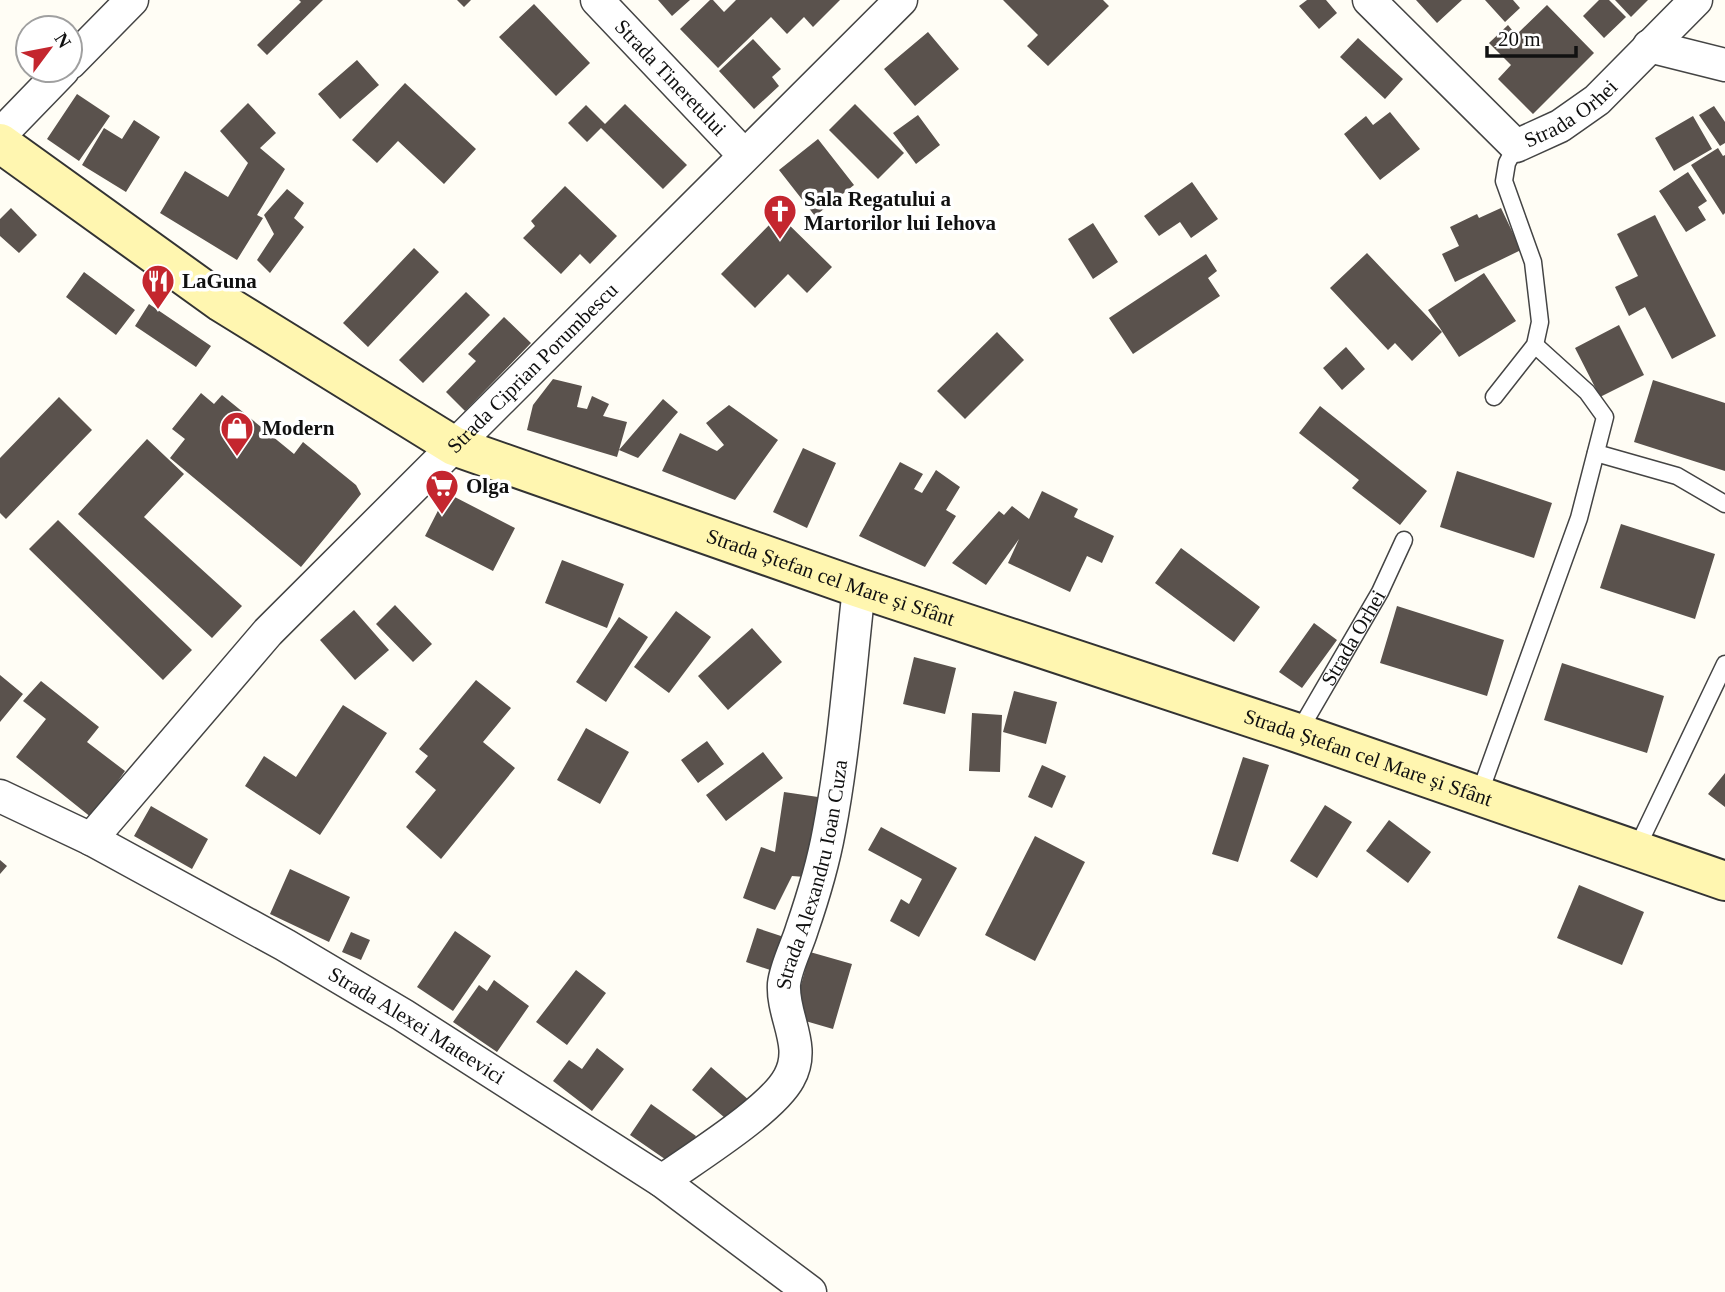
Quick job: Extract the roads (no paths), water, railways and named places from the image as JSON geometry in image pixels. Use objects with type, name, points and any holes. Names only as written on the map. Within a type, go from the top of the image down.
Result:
[{"type":"main road","name":"Strada Ștefan cel Mare și Sfânt","points":[[0,143],[222,302],[454,446],[859,588],[1298,733],[1725,881]]},
{"type":"street","points":[[84,49],[132,0]]},
{"type":"street","name":"Strada Tineretului","points":[[597,0],[744,155]]},
{"type":"street","name":"Strada Ciprian Porumbescu","points":[[91,839],[268,632],[901,0]]},
{"type":"street","points":[[1369,0],[1516,146]]},
{"type":"street","name":"Strada Orhei","points":[[1516,146],[1560,126],[1597,100],[1696,0]]},
{"type":"street","points":[[1649,46],[1725,65]]},
{"type":"street","points":[[0,135],[50,84]]},
{"type":"street","name":"Strada Alexandru Ioan Cuza","points":[[662,1181],[764,1106],[789,1078],[793,1067],[796,1051],[785,1005],[784,982],[806,917],[829,832],[859,588]]},
{"type":"street","name":"Strada Alexei Mateevici","points":[[0,796],[91,839],[285,945],[391,1008],[662,1181],[810,1292]]},
{"type":"lane","name":"Strada Orhei","points":[[1516,146],[1507,163],[1504,181],[1532,262],[1540,322],[1535,345]]},
{"type":"lane","points":[[1479,795],[1579,518],[1605,417],[1587,392],[1535,345],[1494,397]]},
{"type":"lane","points":[[1596,453],[1677,476],[1725,504]]},
{"type":"lane","name":"Strada Orhei","points":[[1298,733],[1380,592],[1404,540]]},
{"type":"lane","points":[[1636,850],[1725,664]]},
{"type":"place","name":"Sala Regatului a Martorilor lui Iehova","points":[[780,241]]},
{"type":"place","name":"LaGuna","points":[[158,311]]},
{"type":"place","name":"Modern","points":[[237,458]]},
{"type":"place","name":"Olga","points":[[442,516]]}]
